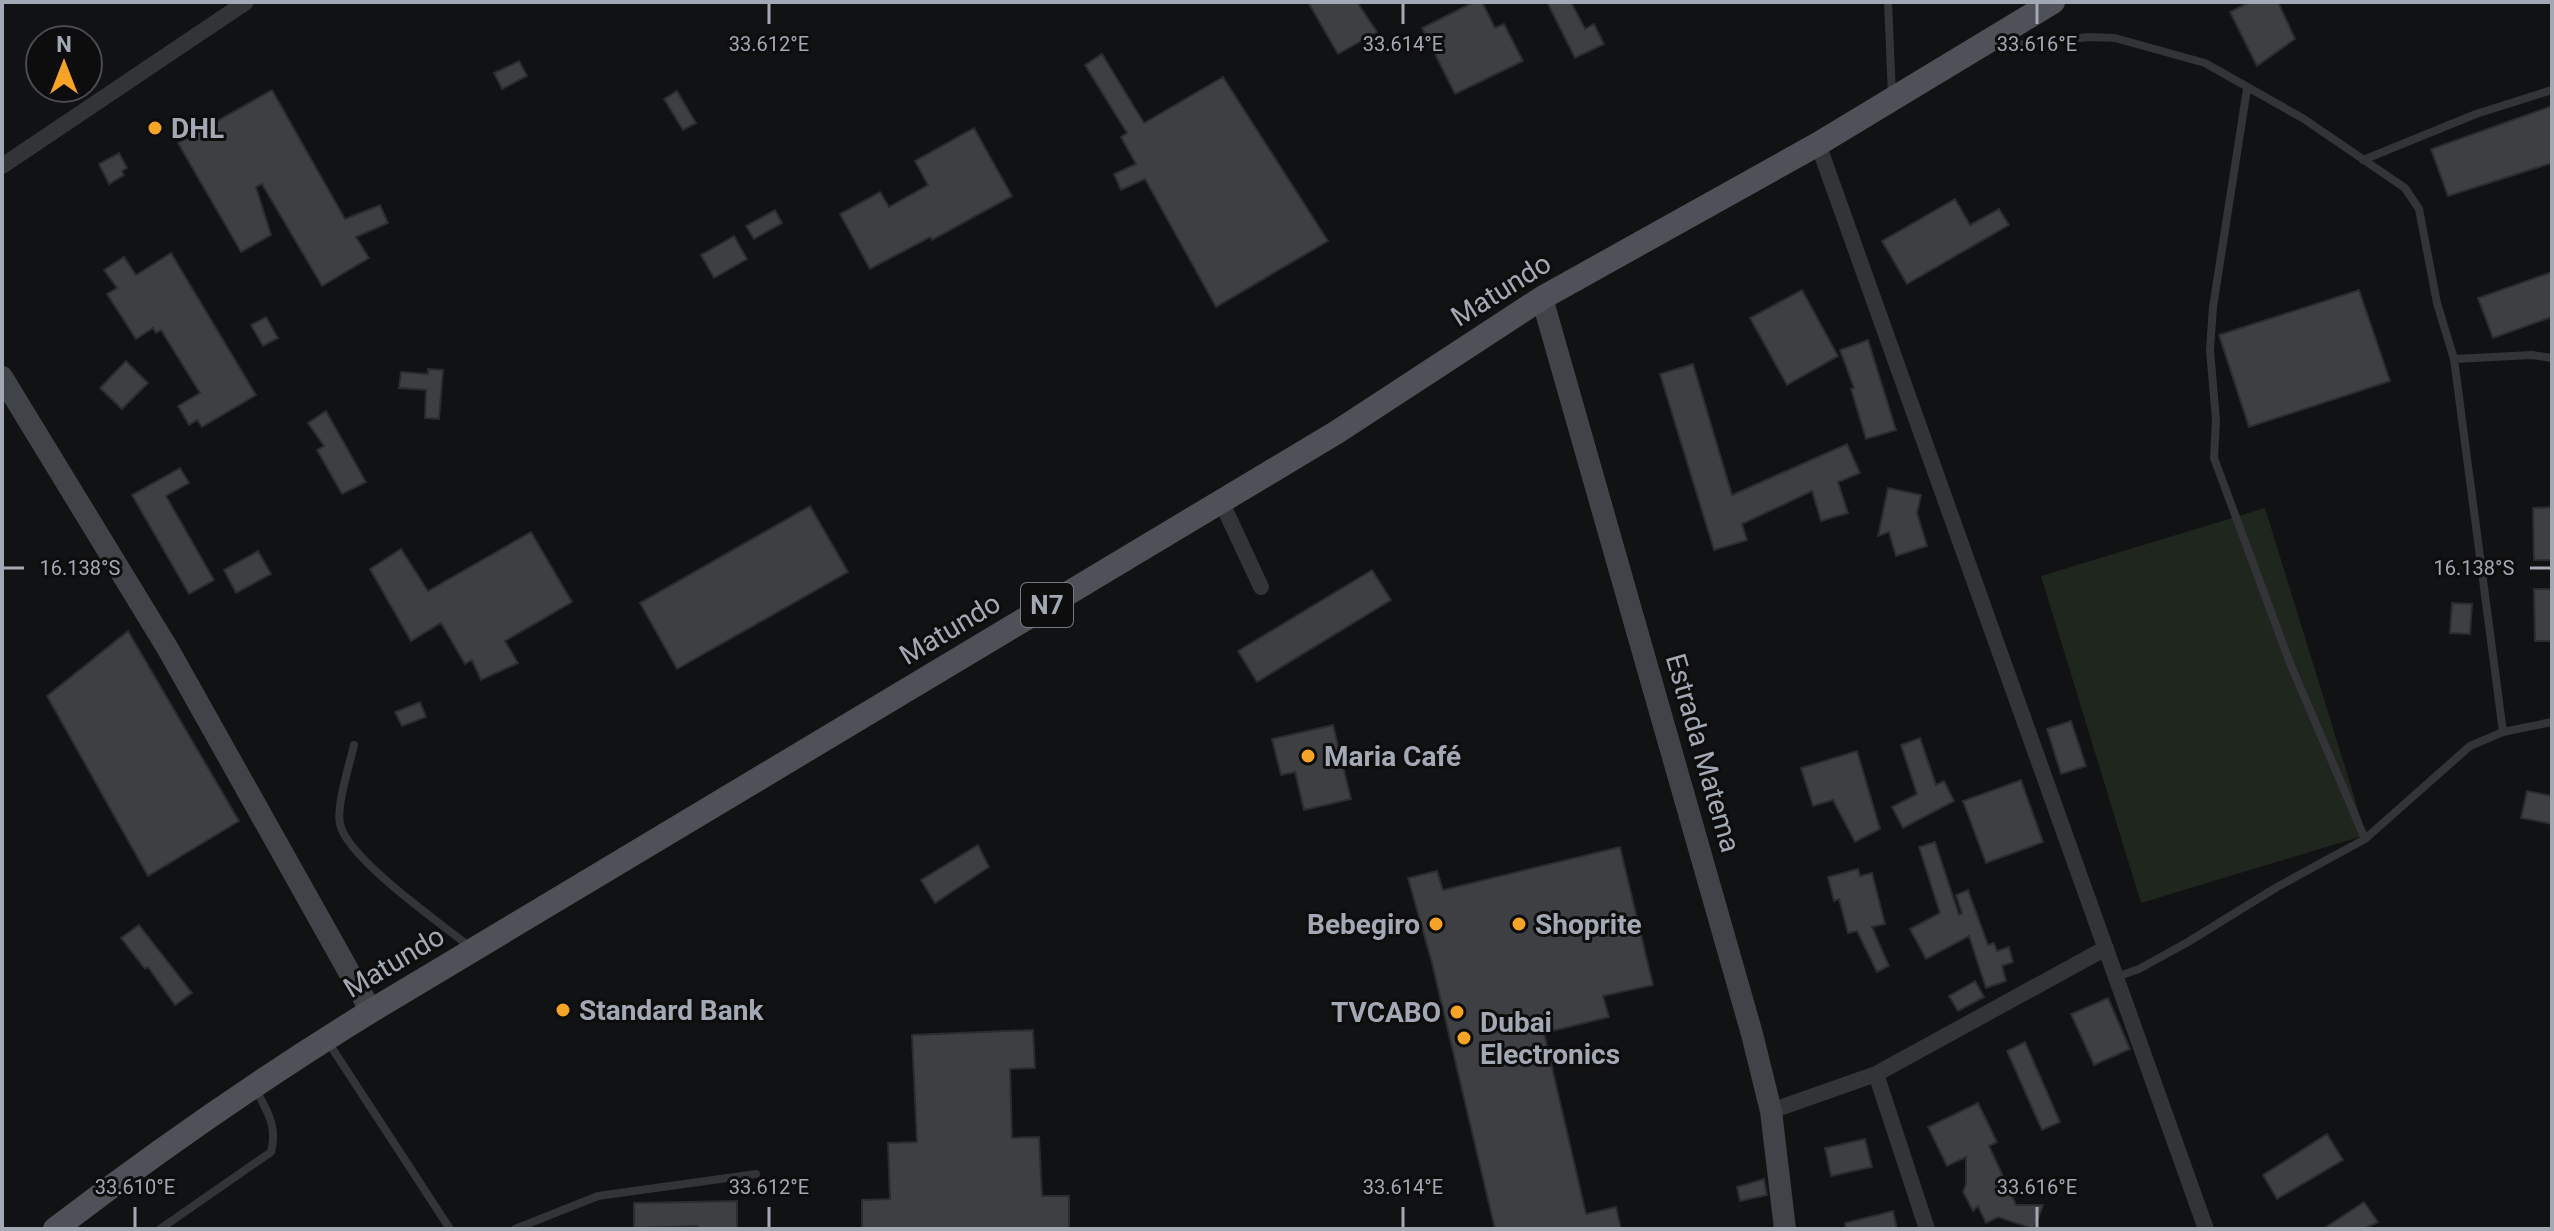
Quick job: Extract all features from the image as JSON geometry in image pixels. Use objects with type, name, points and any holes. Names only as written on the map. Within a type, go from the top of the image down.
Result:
[{"type":"main road","name":"Matundo","points":[[55,1229],[325,1039],[1337,432],[1542,298],[1818,144],[2053,2]]},
{"type":"street","points":[[2,166],[246,2]]},
{"type":"street","points":[[1818,144],[2206,1229]]},
{"type":"street","name":"Estrada Matema","points":[[1542,298],[1752,1034],[1771,1111],[1785,1229]]},
{"type":"street","points":[[2,377],[168,649],[371,1011]]},
{"type":"street","points":[[1221,501],[1261,587]]},
{"type":"street","points":[[1771,1111],[1876,1074],[2106,948]]},
{"type":"street","points":[[1876,1074],[1927,1229]]},
{"type":"lane","points":[[1888,2],[1893,100]]},
{"type":"lane","points":[[1972,51],[2032,42],[2115,38],[2205,63],[2304,119],[2405,188],[2419,209],[2437,303],[2454,359],[2503,732]]},
{"type":"lane","points":[[2247,89],[2213,307],[2210,350],[2216,420],[2214,458],[2290,663],[2365,839]]},
{"type":"lane","points":[[2363,160],[2476,114],[2552,90]]},
{"type":"lane","points":[[2454,359],[2532,355],[2552,358]]},
{"type":"lane","points":[[2116,977],[2139,969],[2188,942],[2277,887],[2365,839],[2470,746],[2503,732],[2552,722]]},
{"type":"lane","points":[[354,745],[340,824],[363,861],[473,949]]},
{"type":"lane","points":[[325,1039],[450,1229]]},
{"type":"lane","points":[[160,1229],[271,1152],[275,1137],[273,1120],[254,1088]]},
{"type":"lane","points":[[515,1229],[598,1196],[756,1174]]},
{"type":"shaded area","points":[[2265,508],[2366,835],[2141,903],[2041,576]]},
{"type":"building","points":[[1308,2],[1357,2],[1377,32],[1338,54]]},
{"type":"building","points":[[1474,2],[1482,2],[1495,28],[1504,24],[1523,61],[1455,94],[1422,28]]},
{"type":"building","points":[[1547,2],[1571,2],[1585,29],[1594,24],[1604,44],[1575,58]]},
{"type":"building","points":[[2250,2],[2278,2],[2295,39],[2257,66],[2230,12]]},
{"type":"building","points":[[1102,54],[1144,123],[1223,77],[1328,241],[1216,307],[1145,179],[1121,190],[1114,174],[1136,164],[1121,137],[1127,133],[1085,65]]},
{"type":"building","points":[[519,61],[527,76],[502,89],[494,73]]},
{"type":"building","points":[[272,90],[345,219],[380,205],[388,223],[356,237],[369,258],[322,286],[262,184],[256,187],[271,235],[241,252],[178,143]]},
{"type":"building","points":[[677,91],[696,123],[683,130],[664,99]]},
{"type":"building","points":[[2552,106],[2552,163],[2448,196],[2431,149]]},
{"type":"building","points":[[974,128],[1012,196],[932,240],[930,237],[870,269],[840,214],[880,192],[889,207],[928,185],[915,161]]},
{"type":"building","points":[[119,153],[127,168],[122,171],[124,175],[109,184],[99,164]]},
{"type":"building","points":[[1955,199],[1970,225],[1999,209],[2009,225],[1907,284],[1882,241]]},
{"type":"building","points":[[775,210],[782,223],[754,239],[746,226]]},
{"type":"building","points":[[734,236],[747,259],[714,278],[701,255]]},
{"type":"building","points":[[171,253],[256,395],[202,427],[197,420],[189,425],[178,406],[200,393],[161,330],[156,333],[153,328],[136,339],[107,294],[117,288],[104,270],[124,257],[136,275]]},
{"type":"building","points":[[2552,272],[2552,317],[2493,338],[2478,298]]},
{"type":"building","points":[[1802,290],[1838,356],[1787,385],[1750,318]]},
{"type":"building","points":[[2359,290],[2390,381],[2249,427],[2219,335]]},
{"type":"building","points":[[266,317],[278,338],[263,346],[251,325]]},
{"type":"building","points":[[1868,340],[1896,430],[1866,439],[1851,389],[1854,388],[1840,350]]},
{"type":"building","points":[[126,361],[148,383],[122,409],[100,388]]},
{"type":"building","points":[[1693,364],[1732,495],[1847,444],[1860,473],[1838,482],[1848,513],[1821,521],[1812,491],[1742,524],[1747,540],[1714,550],[1660,374]]},
{"type":"building","points":[[428,369],[443,370],[439,419],[425,418],[426,390],[399,388],[401,372],[428,374]]},
{"type":"building","points":[[326,411],[366,482],[342,494],[317,450],[324,446],[308,423]]},
{"type":"building","points":[[180,468],[189,483],[166,496],[214,580],[189,594],[132,495]]},
{"type":"building","points":[[1888,488],[1921,495],[1917,513],[1927,546],[1896,556],[1889,532],[1878,536]]},
{"type":"building","points":[[810,506],[848,572],[677,669],[640,603]]},
{"type":"building","points":[[2552,507],[2552,560],[2534,560],[2533,508]]},
{"type":"building","points":[[531,532],[572,602],[505,641],[518,663],[481,680],[472,660],[465,664],[441,623],[411,641],[370,569],[401,549],[428,591]]},
{"type":"building","points":[[258,551],[271,574],[236,593],[224,570]]},
{"type":"building","points":[[1372,570],[1391,600],[1257,682],[1238,651]]},
{"type":"building","points":[[2534,589],[2552,589],[2552,641],[2535,641]]},
{"type":"building","points":[[2452,603],[2472,604],[2470,634],[2450,633]]},
{"type":"building","points":[[128,631],[239,821],[148,876],[47,696]]},
{"type":"building","points":[[420,702],[426,717],[402,726],[395,712]]},
{"type":"building","points":[[2071,721],[2086,766],[2061,774],[2047,729]]},
{"type":"building","name":"Maria Café","points":[[1333,725],[1351,799],[1304,810],[1295,772],[1281,775],[1272,739]]},
{"type":"building","points":[[1920,738],[1936,785],[1944,781],[1954,801],[1903,828],[1892,807],[1917,794],[1901,745]]},
{"type":"building","points":[[1857,751],[1880,829],[1855,842],[1833,800],[1813,806],[1801,768]]},
{"type":"building","points":[[2021,780],[2043,842],[1986,863],[1963,801]]},
{"type":"building","points":[[2527,791],[2552,796],[2552,824],[2521,818]]},
{"type":"building","points":[[1935,842],[1959,915],[1962,913],[1956,895],[1968,890],[1988,945],[1994,943],[1997,951],[2009,947],[2013,962],[2002,966],[2006,981],[1986,988],[1969,936],[1926,959],[1910,929],[1940,913],[1919,847]]},
{"type":"building","points":[[978,845],[989,867],[935,903],[921,880]]},
{"type":"building","points":[[1620,847],[1653,985],[1603,996],[1609,1017],[1544,1033],[1586,1214],[1616,1207],[1621,1229],[1495,1229],[1432,963],[1408,878],[1437,871],[1443,890]]},
{"type":"building","points":[[1858,869],[1860,876],[1872,873],[1885,924],[1872,927],[1889,966],[1877,972],[1857,931],[1848,933],[1839,899],[1834,901],[1828,877]]},
{"type":"building","points":[[139,925],[192,993],[175,1005],[148,967],[145,969],[121,938]]},
{"type":"building","points":[[1975,981],[1984,997],[1958,1011],[1949,996]]},
{"type":"building","points":[[2108,998],[2130,1049],[2094,1065],[2071,1014]]},
{"type":"building","points":[[1033,1030],[1035,1068],[1010,1069],[1012,1138],[1039,1137],[1042,1196],[1069,1196],[1069,1229],[862,1229],[862,1200],[890,1199],[888,1143],[917,1142],[912,1035]]},
{"type":"building","points":[[2025,1042],[2060,1122],[2042,1130],[2007,1051]]},
{"type":"building","points":[[1978,1103],[1997,1142],[1989,1146],[2016,1205],[2043,1205],[2034,1229],[1998,1217],[1986,1223],[1978,1206],[1973,1211],[1963,1192],[1966,1157],[1947,1166],[1928,1127]]},
{"type":"building","points":[[2327,1134],[2343,1160],[2277,1199],[2263,1175]]},
{"type":"building","points":[[1865,1139],[1872,1167],[1831,1176],[1825,1148]]},
{"type":"building","points":[[1764,1179],[1767,1195],[1740,1201],[1737,1187]]},
{"type":"building","points":[[737,1201],[737,1229],[697,1229],[697,1226],[634,1228],[634,1203]]},
{"type":"building","points":[[2364,1202],[2378,1222],[2364,1229],[2323,1229]]},
{"type":"building","points":[[1893,1211],[1897,1229],[1846,1229],[1845,1223]]},
{"type":"place","name":"DHL","points":[[155,128]]},
{"type":"place","name":"Maria Café","points":[[1308,756]]},
{"type":"place","name":"Bebegiro","points":[[1436,924]]},
{"type":"place","name":"Shoprite","points":[[1519,924]]},
{"type":"place","name":"Standard Bank","points":[[563,1010]]},
{"type":"place","name":"TVCABO","points":[[1457,1012]]},
{"type":"place","name":"Dubai Electronics","points":[[1464,1038]]}]
